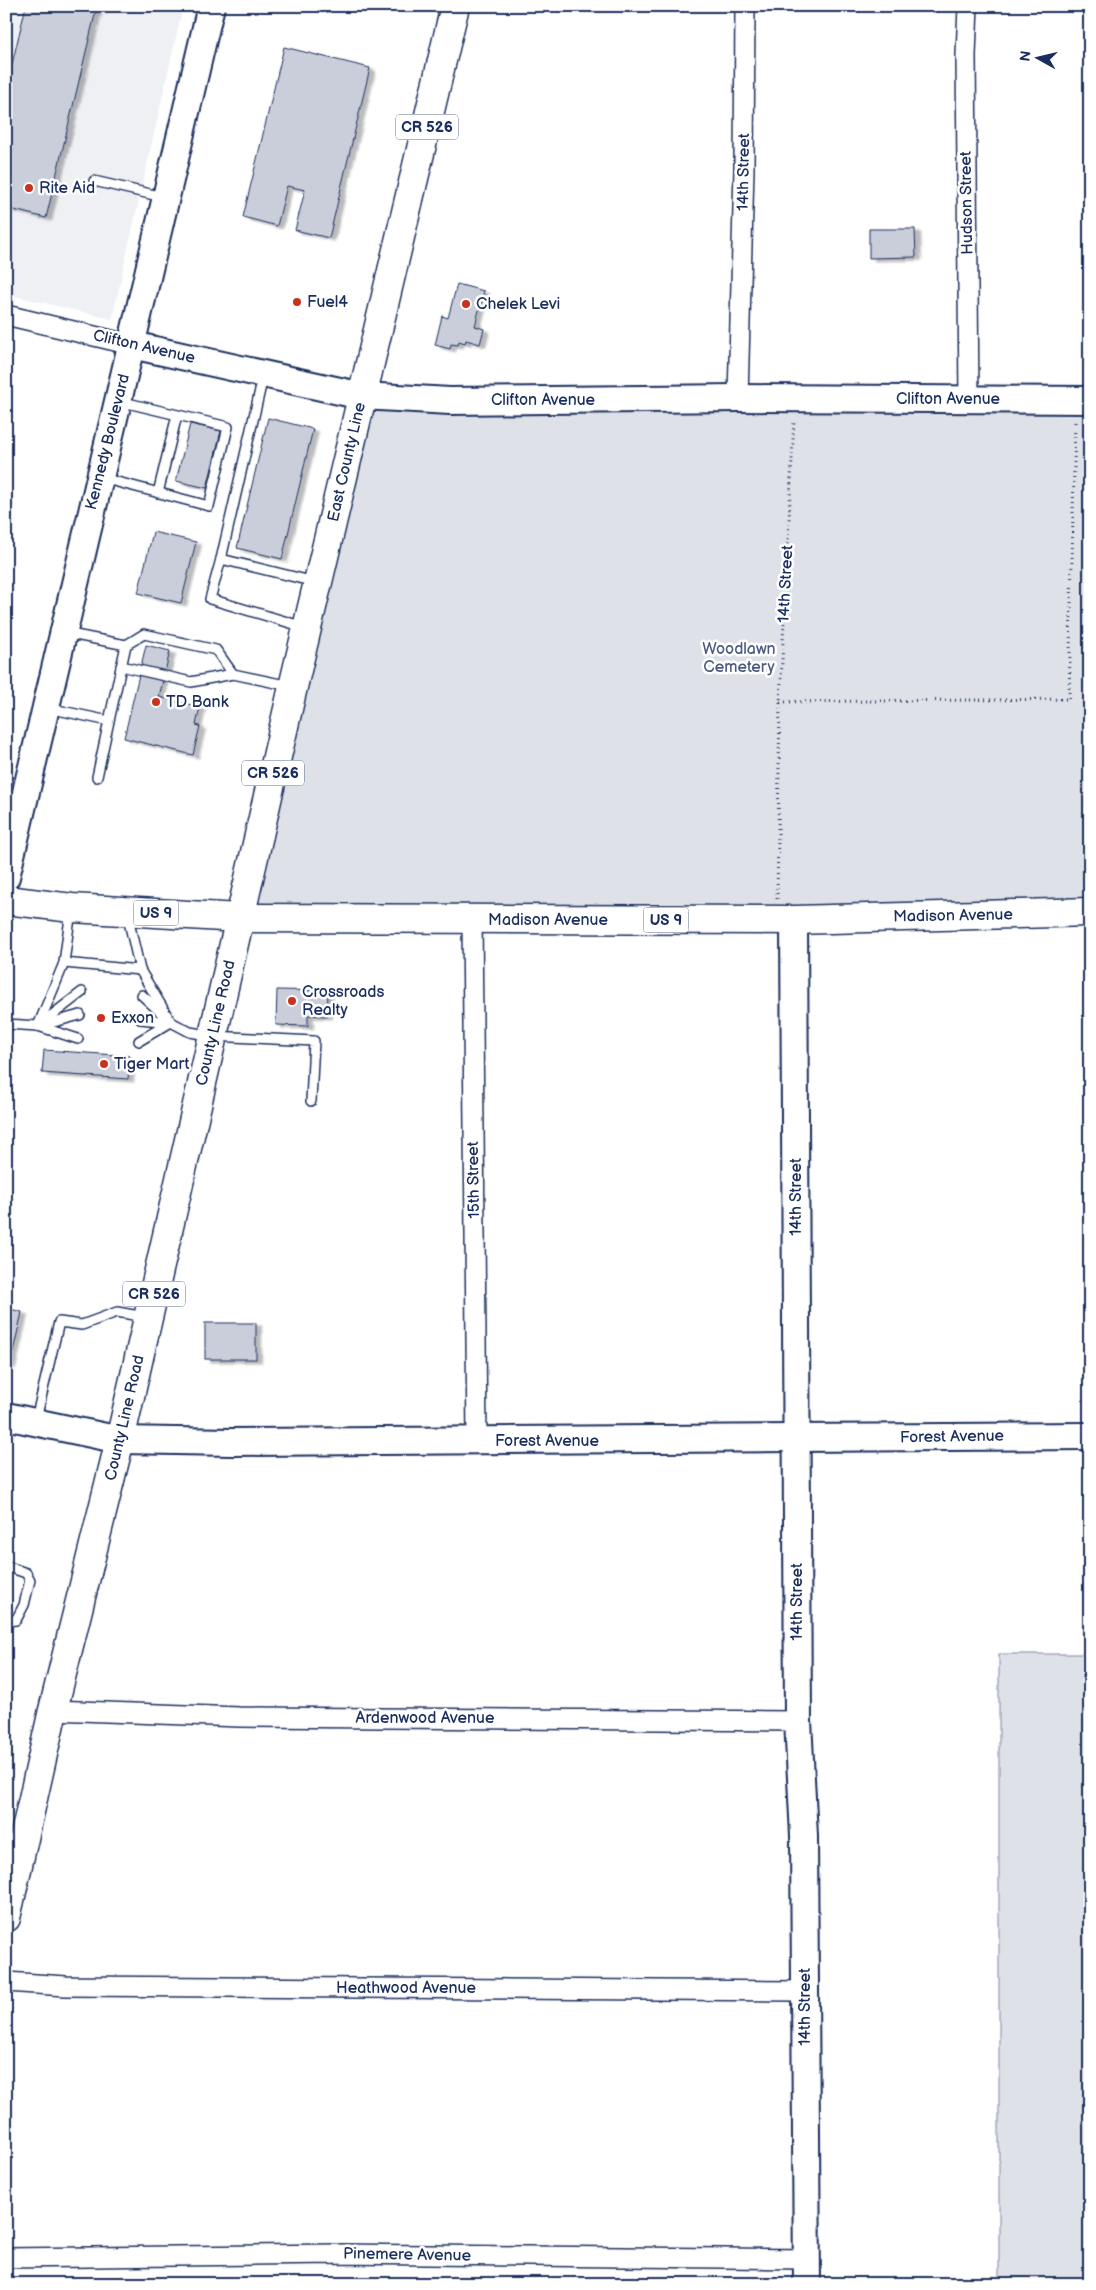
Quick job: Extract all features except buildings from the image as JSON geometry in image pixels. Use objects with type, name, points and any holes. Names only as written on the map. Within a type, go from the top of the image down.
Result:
[{"type":"main road","name":"East County Line","points":[[240,918],[293,687],[456,6]]},
{"type":"main road","name":"Madison Avenue","points":[[6,900],[72,908],[240,918],[786,920],[1090,912]]},
{"type":"main road","name":"County Line Road","points":[[6,1918],[53,1710],[120,1440],[240,918]]},
{"type":"street","name":"Kennedy Boulevard","points":[[6,877],[48,708],[211,6]]},
{"type":"street","name":"14th Street","points":[[738,398],[744,169],[745,6]]},
{"type":"street","name":"Hudson Street","points":[[968,6],[966,55],[969,400]]},
{"type":"street","name":"Clifton Avenue","points":[[6,315],[362,396],[450,401],[738,398],[1082,400]]},
{"type":"street","name":"15th Street","points":[[472,920],[477,1441]]},
{"type":"street","name":"14th Street","points":[[786,920],[797,1439],[798,1721],[804,1836],[807,2271]]},
{"type":"street","name":"Forest Avenue","points":[[6,1416],[120,1440],[231,1442],[477,1441],[1090,1436]]},
{"type":"street","name":"Ardenwood Avenue","points":[[53,1710],[239,1717],[798,1721]]},
{"type":"street","name":"Heathwood Avenue","points":[[6,1982],[76,1986],[805,1991]]},
{"type":"street","name":"Pinemere Avenue","points":[[6,2258],[349,2254],[807,2271]]},
{"type":"lane","points":[[94,181],[166,198]]},
{"type":"lane","points":[[264,374],[210,599],[307,628]]},
{"type":"lane","points":[[100,478],[209,506],[228,427],[118,401]]},
{"type":"lane","points":[[158,493],[177,414]]},
{"type":"lane","points":[[221,559],[318,582]]},
{"type":"lane","points":[[65,633],[126,646]]},
{"type":"lane","points":[[96,777],[126,646],[144,634],[216,650],[233,674]]},
{"type":"lane","points":[[121,666],[192,682],[233,674],[293,687]]},
{"type":"lane","points":[[48,708],[109,721]]},
{"type":"lane","points":[[38,1026],[64,963],[72,908]]},
{"type":"lane","points":[[126,911],[140,970],[171,1022]]},
{"type":"lane","points":[[64,963],[140,970]]},
{"type":"lane","points":[[38,1026],[82,992]]},
{"type":"lane","points":[[142,996],[171,1022],[190,1032],[213,1036],[314,1041],[311,1101]]},
{"type":"lane","points":[[38,1026],[80,1015]]},
{"type":"lane","points":[[140,1019],[171,1022]]},
{"type":"lane","points":[[139,1041],[171,1022]]},
{"type":"lane","points":[[6,1024],[38,1026],[78,1039]]},
{"type":"lane","points":[[36,1422],[59,1322],[82,1325],[117,1312],[148,1318]]},
{"type":"lane","points":[[6,1566],[26,1573],[30,1580],[24,1605],[16,1620],[6,1621]]},
{"type":"path","name":"14th Street","points":[[786,920],[780,702],[795,399]]},
{"type":"path","points":[[780,702],[1069,699],[1082,400]]},
{"type":"shaded area","points":[[6,6],[183,6],[112,319],[6,294]]},
{"type":"green space","name":"Woodlawn Cemetery","points":[[362,396],[1090,400],[1090,912],[239,918]]},
{"type":"green space","points":[[999,1654],[1090,1654],[1090,2284],[999,2284]]},
{"type":"place","name":"Rite Aid","points":[[29,188]]},
{"type":"place","name":"Fuel4","points":[[297,302]]},
{"type":"place","name":"Chelek Levi","points":[[466,304]]},
{"type":"place","name":"TD Bank","points":[[156,702]]},
{"type":"place","name":"Crossroads Realty","points":[[292,1001]]},
{"type":"place","name":"Exxon","points":[[101,1018]]},
{"type":"place","name":"Tiger Mart","points":[[104,1064]]}]
